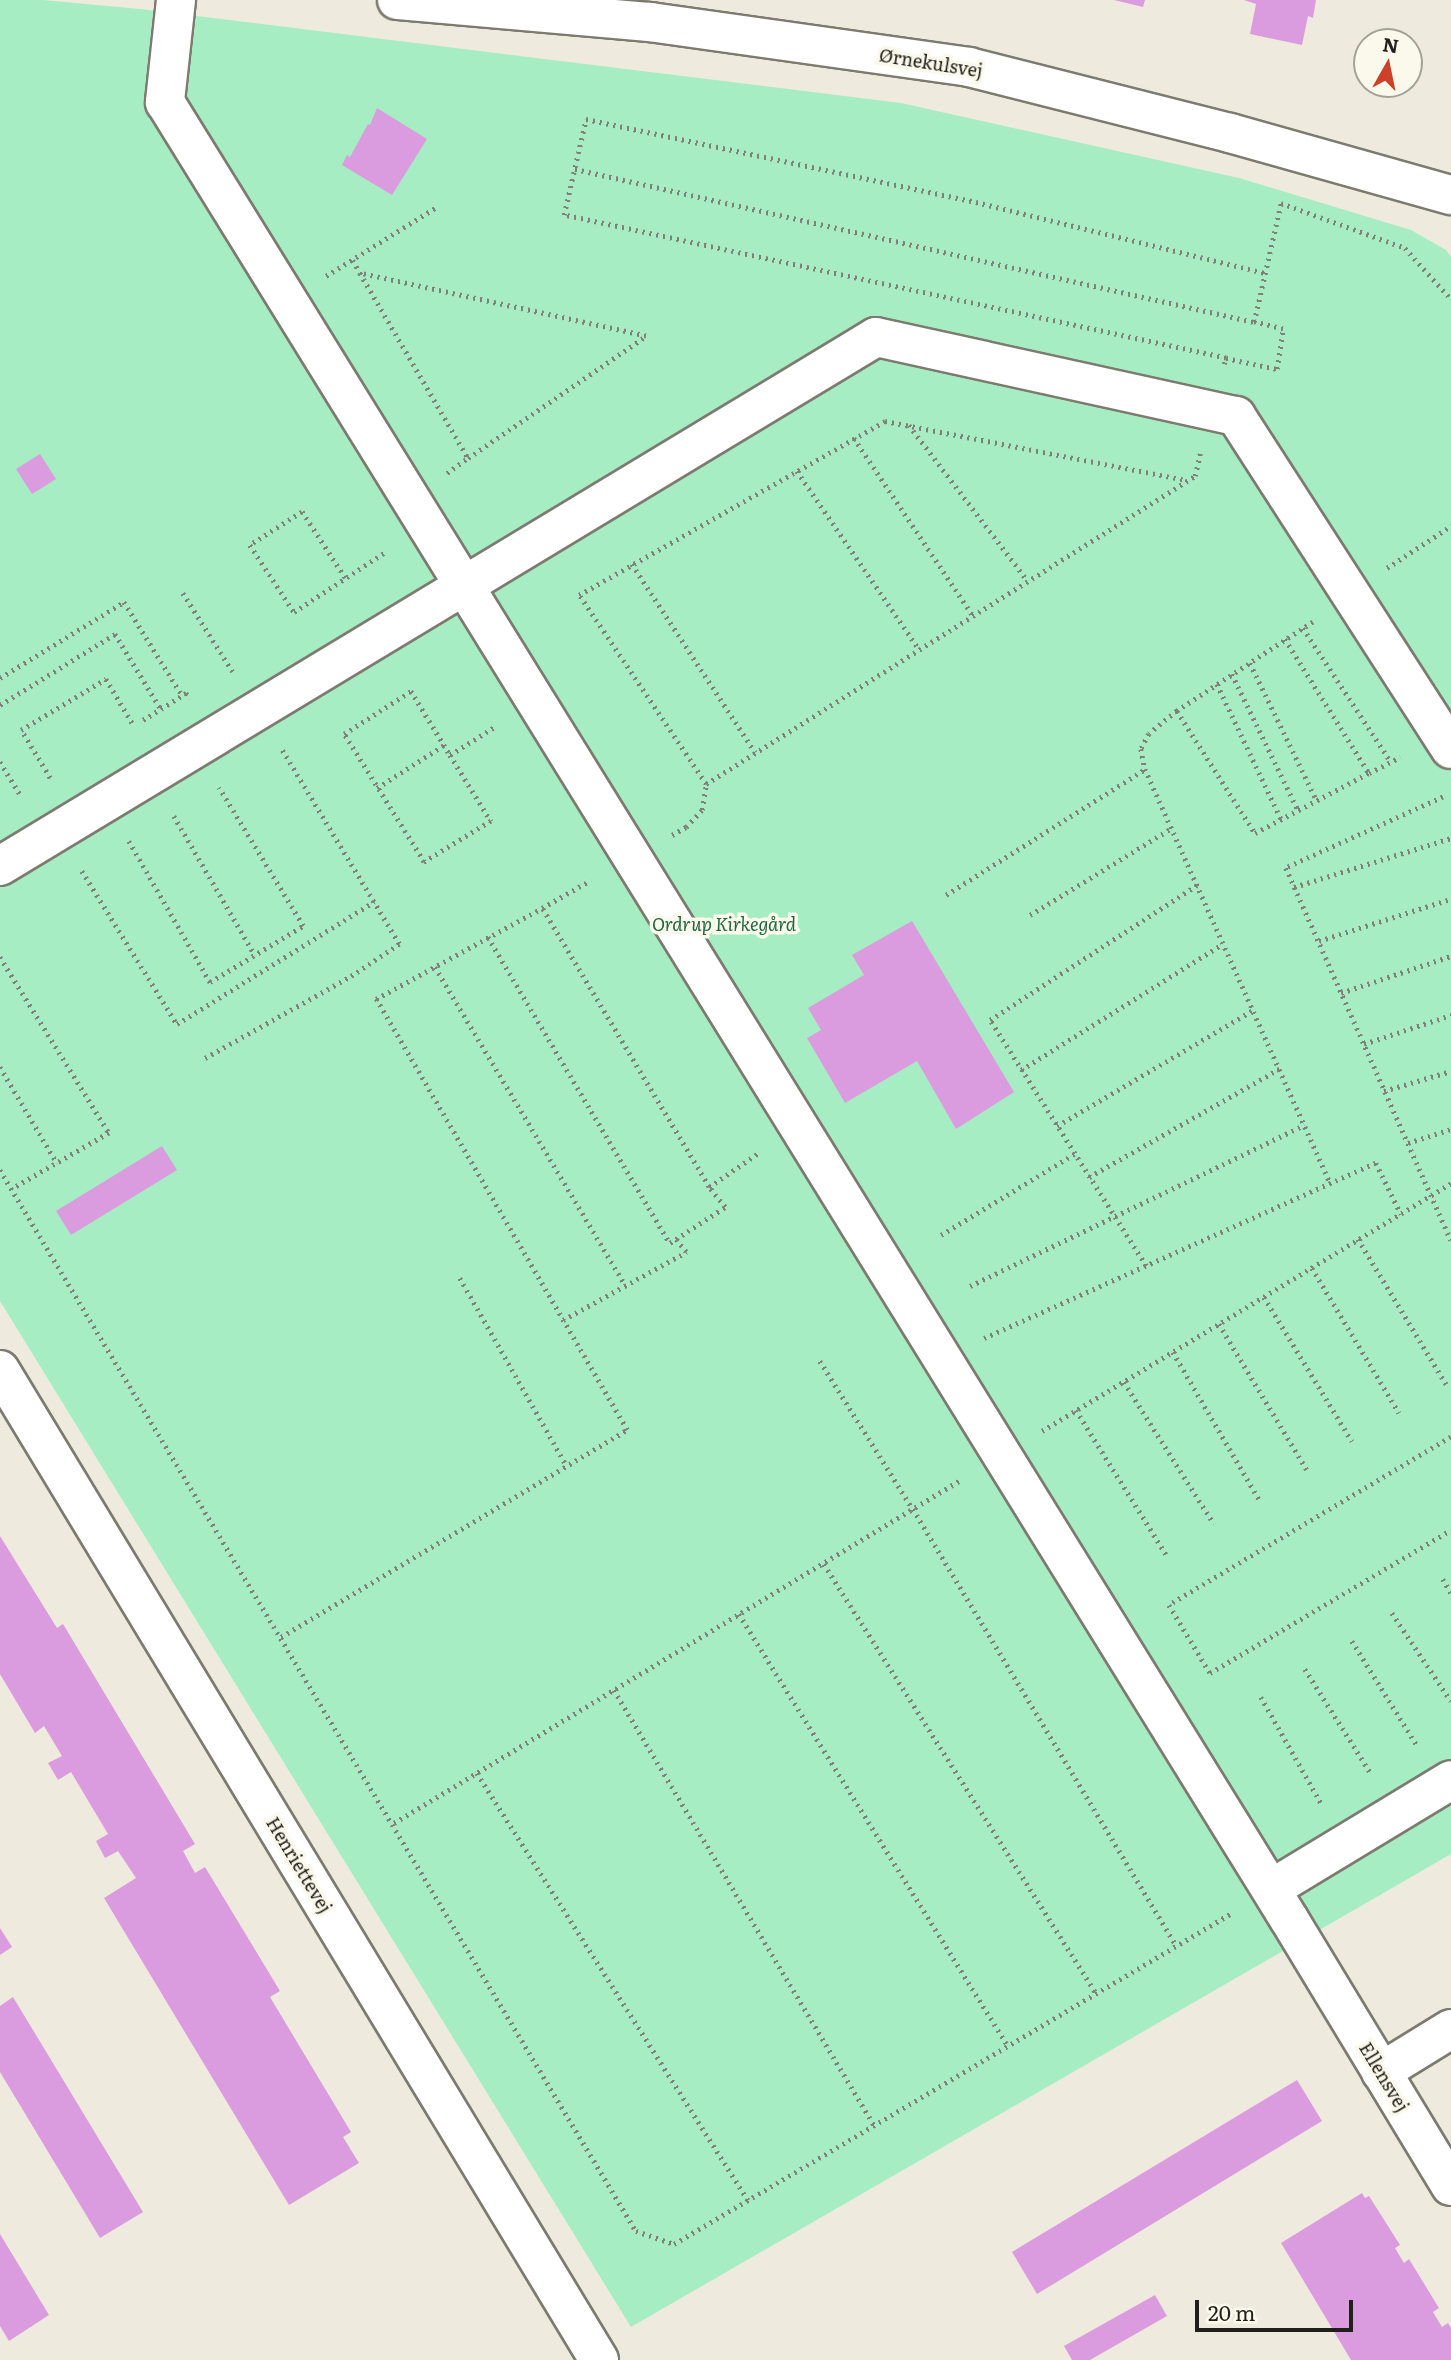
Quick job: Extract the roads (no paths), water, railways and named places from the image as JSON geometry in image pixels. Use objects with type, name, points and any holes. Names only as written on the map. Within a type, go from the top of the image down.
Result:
[{"type":"street","name":"Ellensvej","points":[[176,0],[165,102],[1271,1889],[1451,2186]]},
{"type":"street","name":"Ørnekulsvej","points":[[397,0],[650,22],[969,67],[1243,136],[1451,195]]},
{"type":"street","points":[[0,866],[876,337],[1236,416],[1446,742]]},
{"type":"street","name":"Henriettevej","points":[[0,1370],[599,2360]]},
{"type":"street","points":[[1271,1889],[1446,1783]]},
{"type":"street","points":[[1381,2072],[1451,2029]]},
{"type":"park label","name":"Ordrup Kirkegård","points":[[724,924]]}]
